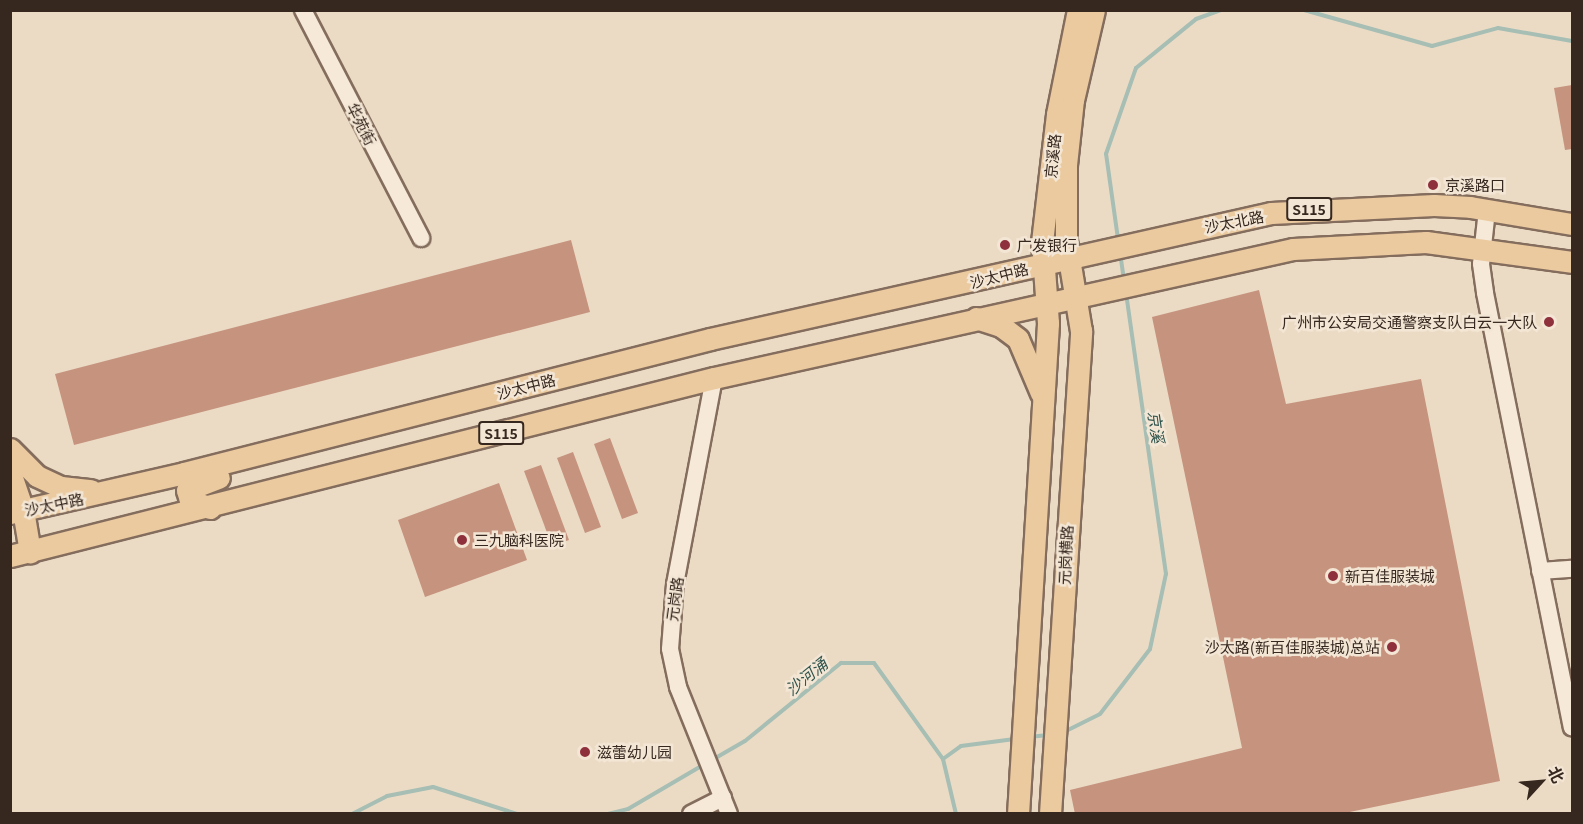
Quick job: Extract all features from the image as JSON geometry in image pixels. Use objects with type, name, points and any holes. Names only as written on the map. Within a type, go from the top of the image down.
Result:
[{"type":"main road","name":"京溪路","points":[[1047,304],[1042,264],[1057,114],[1078,10]]},
{"type":"main road","name":"京溪路","points":[[1076,297],[1069,258],[1066,203],[1069,128],[1094,10]]},
{"type":"main road","name":"沙太北路","points":[[1042,264],[1135,242],[1305,210],[1401,205],[1487,210],[1572,225]]},
{"type":"main road","name":"S115","points":[[20,554],[210,508],[714,378],[974,317],[1047,304],[1148,279],[1293,249],[1357,242],[1426,242],[1572,262]]},
{"type":"main road","name":"沙太中路","points":[[15,514],[710,339],[1042,264]]},
{"type":"main road","name":"元岗横路","points":[[1050,813],[1081,331],[1076,297]]},
{"type":"main road","points":[[1018,813],[1037,473],[1044,402],[1047,304]]},
{"type":"main road","points":[[974,317],[1001,326],[1018,339],[1044,402]]},
{"type":"main road","points":[[10,449],[27,468],[50,483],[73,489],[109,492]]},
{"type":"main road","points":[[210,508],[190,500],[187,490],[233,474],[254,455]]},
{"type":"main road","points":[[1037,473],[1048,465],[1059,467],[1068,510]]},
{"type":"main road","points":[[10,472],[20,554]]},
{"type":"street","name":"华苑街","points":[[303,10],[421,238]]},
{"type":"street","points":[[1487,210],[1482,248],[1494,349],[1572,727]]},
{"type":"street","name":"元岗路","points":[[714,378],[670,628],[678,687],[723,799]]},
{"type":"street","points":[[1540,571],[1572,569]]},
{"type":"street","points":[[691,813],[723,799]]},
{"type":"building","points":[[1572,85],[1572,149],[1565,150],[1554,88]]},
{"type":"building","points":[[571,240],[590,312],[74,445],[55,374]]},
{"type":"building","name":"新百佳服装城","points":[[1259,290],[1286,404],[1421,379],[1500,781],[1340,814],[1075,814],[1070,790],[1242,748],[1152,317]]},
{"type":"building","points":[[610,438],[638,513],[622,519],[594,444]]},
{"type":"building","points":[[573,452],[601,527],[585,533],[557,458]]},
{"type":"building","points":[[541,465],[569,540],[552,546],[524,471]]},
{"type":"building","name":"三九脑科医院","points":[[499,483],[527,560],[425,597],[398,520]]},
{"type":"waterway","name":"京溪","points":[[1118,239],[1106,154],[1136,68],[1196,19],[1221,10]]},
{"type":"waterway","name":"京溪","points":[[1304,10],[1432,46],[1498,28],[1572,41]]},
{"type":"waterway","name":"京溪","points":[[1120,252],[1124,281]]},
{"type":"waterway","name":"京溪","points":[[1062,733],[1100,714],[1150,649],[1166,574],[1126,294]]},
{"type":"waterway","name":"沙河涌","points":[[712,760],[745,741],[841,663],[874,663],[943,759],[956,814]]},
{"type":"waterway","name":"京溪","points":[[1029,737],[1048,735]]},
{"type":"waterway","name":"京溪","points":[[943,759],[961,746],[1015,739]]},
{"type":"waterway","name":"沙河涌","points":[[608,814],[628,809],[703,765]]},
{"type":"waterway","name":"沙河涌","points":[[352,814],[387,796],[433,787],[517,814]]},
{"type":"place","name":"京溪路口","points":[[1433,185]]},
{"type":"place","name":"广发银行","points":[[1005,245]]},
{"type":"place","name":"广州市公安局交通警察支队白云一大队","points":[[1549,322]]},
{"type":"place","name":"三九脑科医院","points":[[462,540]]},
{"type":"place","name":"新百佳服装城","points":[[1333,576]]},
{"type":"place","name":"沙太路(新百佳服装城)总站","points":[[1392,647]]},
{"type":"place","name":"滋蕾幼儿园","points":[[585,752]]}]
